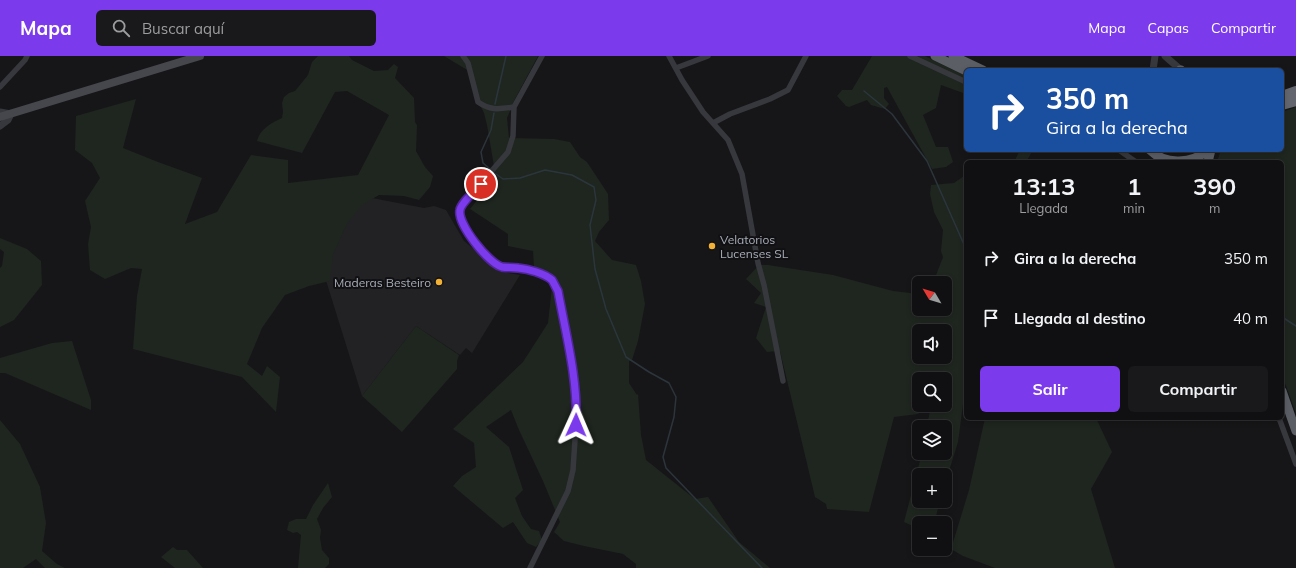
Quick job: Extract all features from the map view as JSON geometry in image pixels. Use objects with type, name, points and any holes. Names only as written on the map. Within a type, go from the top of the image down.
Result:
[{"type":"highway","points":[[935,56],[964,70]]},
{"type":"highway","points":[[953,56],[979,68]]},
{"type":"highway","points":[[1284,95],[1296,91]]},
{"type":"highway","points":[[1284,104],[1296,100]]},
{"type":"highway","points":[[1152,152],[1171,160]]},
{"type":"highway","points":[[1191,160],[1207,152]]},
{"type":"highway","points":[[1284,397],[1296,431]]},
{"type":"main road","points":[[0,117],[200,56]]},
{"type":"street","points":[[0,87],[25,60],[26,56]]},
{"type":"street","points":[[463,56],[468,63],[478,102],[486,107],[498,109],[514,108]]},
{"type":"street","points":[[530,568],[568,491],[573,470],[577,410],[574,377],[558,291],[552,280],[541,274],[527,269],[502,267],[496,264],[473,241],[460,218],[460,210],[463,204],[508,152],[513,136],[514,108],[542,56]]},
{"type":"street","points":[[669,56],[682,80],[703,112],[728,140],[742,174],[758,264],[764,285],[783,381]]},
{"type":"street","points":[[676,68],[708,56]]},
{"type":"street","points":[[713,123],[730,114],[770,99],[788,90],[806,56]]},
{"type":"street","points":[[910,56],[964,81]]},
{"type":"street","points":[[1153,68],[1155,56]]},
{"type":"street","points":[[1165,56],[1179,68]]},
{"type":"street","points":[[0,112],[10,114],[8,120],[0,126]]},
{"type":"street","points":[[1122,152],[1133,160]]},
{"type":"street","points":[[1280,420],[1296,464]]},
{"type":"shaded area","points":[[318,56],[349,56],[352,60],[374,71],[388,70],[394,64],[398,67],[395,78],[414,98],[415,122],[417,125],[416,151],[425,167],[433,176],[430,187],[419,200],[404,196],[379,195],[362,205],[347,224],[333,255],[330,281],[309,286],[285,295],[262,328],[247,364],[262,376],[267,366],[280,377],[276,412],[242,377],[133,349],[137,296],[142,269],[131,268],[105,279],[90,270],[88,244],[91,227],[85,201],[100,178],[92,163],[75,150],[76,116],[136,99],[123,148],[202,178],[185,224],[217,212],[251,155],[288,160],[288,183],[358,175],[389,115],[347,91],[335,92],[302,153],[257,141],[263,130],[270,124],[282,118],[282,103],[284,97],[295,91],[308,75],[312,62]]},
{"type":"shaded area","points":[[444,56],[538,56],[515,99],[507,118],[509,138],[554,139],[570,142],[580,157],[587,162],[608,194],[609,220],[599,232],[595,241],[612,260],[636,265],[641,281],[645,304],[638,341],[632,360],[629,361],[629,383],[637,395],[638,394],[641,435],[646,460],[695,499],[708,497],[739,542],[770,568],[636,568],[636,564],[623,554],[564,541],[554,532],[560,522],[511,410],[486,427],[509,447],[523,490],[515,498],[522,516],[531,529],[539,531],[542,540],[536,547],[527,543],[513,522],[503,528],[453,486],[462,476],[476,467],[474,443],[453,429],[523,362],[548,323],[552,287],[534,267],[533,251],[508,246],[508,234],[470,209],[497,176],[484,113],[473,91],[469,71]]},
{"type":"shaded area","points":[[872,56],[925,56],[964,75],[964,93],[941,85],[936,108],[923,115],[936,147],[948,147],[953,162],[946,167],[932,169],[887,87],[884,88],[884,98],[889,104],[885,109],[871,105],[867,100],[849,107],[846,106],[837,96],[842,90],[852,90]]},
{"type":"shaded area","points":[[1296,107],[1296,413],[1284,380],[1284,160],[1218,160],[1220,152],[1284,152],[1284,111]]},
{"type":"shaded area","points":[[1019,152],[1032,152],[1027,160],[1015,160]]},
{"type":"shaded area","points":[[964,176],[964,397],[958,442],[950,468],[918,468],[920,460],[952,460],[952,420],[928,420],[930,412],[952,412],[952,372],[912,372],[912,412],[920,412],[918,414],[894,417],[869,512],[827,509],[826,504],[815,497],[780,351],[767,352],[756,338],[766,307],[754,303],[761,293],[746,279],[759,265],[768,265],[833,275],[893,291],[912,293],[912,316],[952,316],[952,276],[936,276],[943,257],[941,251],[943,230],[934,212],[930,194],[931,185],[954,183]]},
{"type":"shaded area","points":[[372,198],[424,208],[434,206],[446,210],[464,241],[502,272],[520,275],[472,353],[466,348],[460,355],[416,326],[362,396],[324,274],[356,203]]},
{"type":"shaded area","points":[[0,238],[27,249],[41,261],[42,285],[14,320],[0,327],[0,268],[2,266],[4,252],[0,249]]},
{"type":"shaded area","points":[[416,326],[459,355],[457,369],[402,432],[362,396]]},
{"type":"shaded area","points":[[72,341],[91,400],[91,410],[5,373],[0,373],[0,358],[52,343]]},
{"type":"shaded area","points":[[0,420],[20,444],[40,487],[46,523],[42,551],[57,564],[65,568],[45,568],[36,559],[23,568],[0,568]]},
{"type":"shaded area","points":[[985,420],[1097,420],[1112,452],[1091,489],[1115,568],[995,568],[963,556],[952,550],[969,490]]},
{"type":"shaded area","points":[[328,483],[332,497],[323,508],[317,519],[321,530],[320,538],[322,550],[329,558],[329,564],[325,568],[298,568],[301,535],[297,532],[293,533],[287,530],[289,522],[296,519],[306,519],[313,505]]},
{"type":"shaded area","points":[[912,491],[912,508],[938,508],[936,516],[912,516],[912,526],[904,522]]},
{"type":"shaded area","points":[[173,547],[177,550],[187,550],[203,568],[175,568],[161,557]]},
{"type":"waterway","points":[[495,104],[506,56]]},
{"type":"waterway","points":[[864,91],[892,114],[927,161],[964,244]]},
{"type":"waterway","points":[[490,169],[483,163],[481,152],[491,130],[494,113]]},
{"type":"waterway","points":[[493,172],[503,179],[520,178],[545,170],[572,175],[594,187],[596,200],[590,225],[595,269],[606,309],[626,357],[669,383],[676,397],[674,417],[663,457],[666,468],[762,568]]},
{"type":"waterway","points":[[1284,318],[1296,326]]},
{"type":"place","name":"Velatorios Lucenses SL","points":[[712,246]]},
{"type":"place","name":"Maderas Besteiro","points":[[439,282]]},
{"type":"route","points":[[481,184],[463,204],[460,210],[460,218],[473,241],[496,264],[502,267],[527,269],[541,274],[552,280],[558,291],[574,377],[577,410],[576,425]]}]
